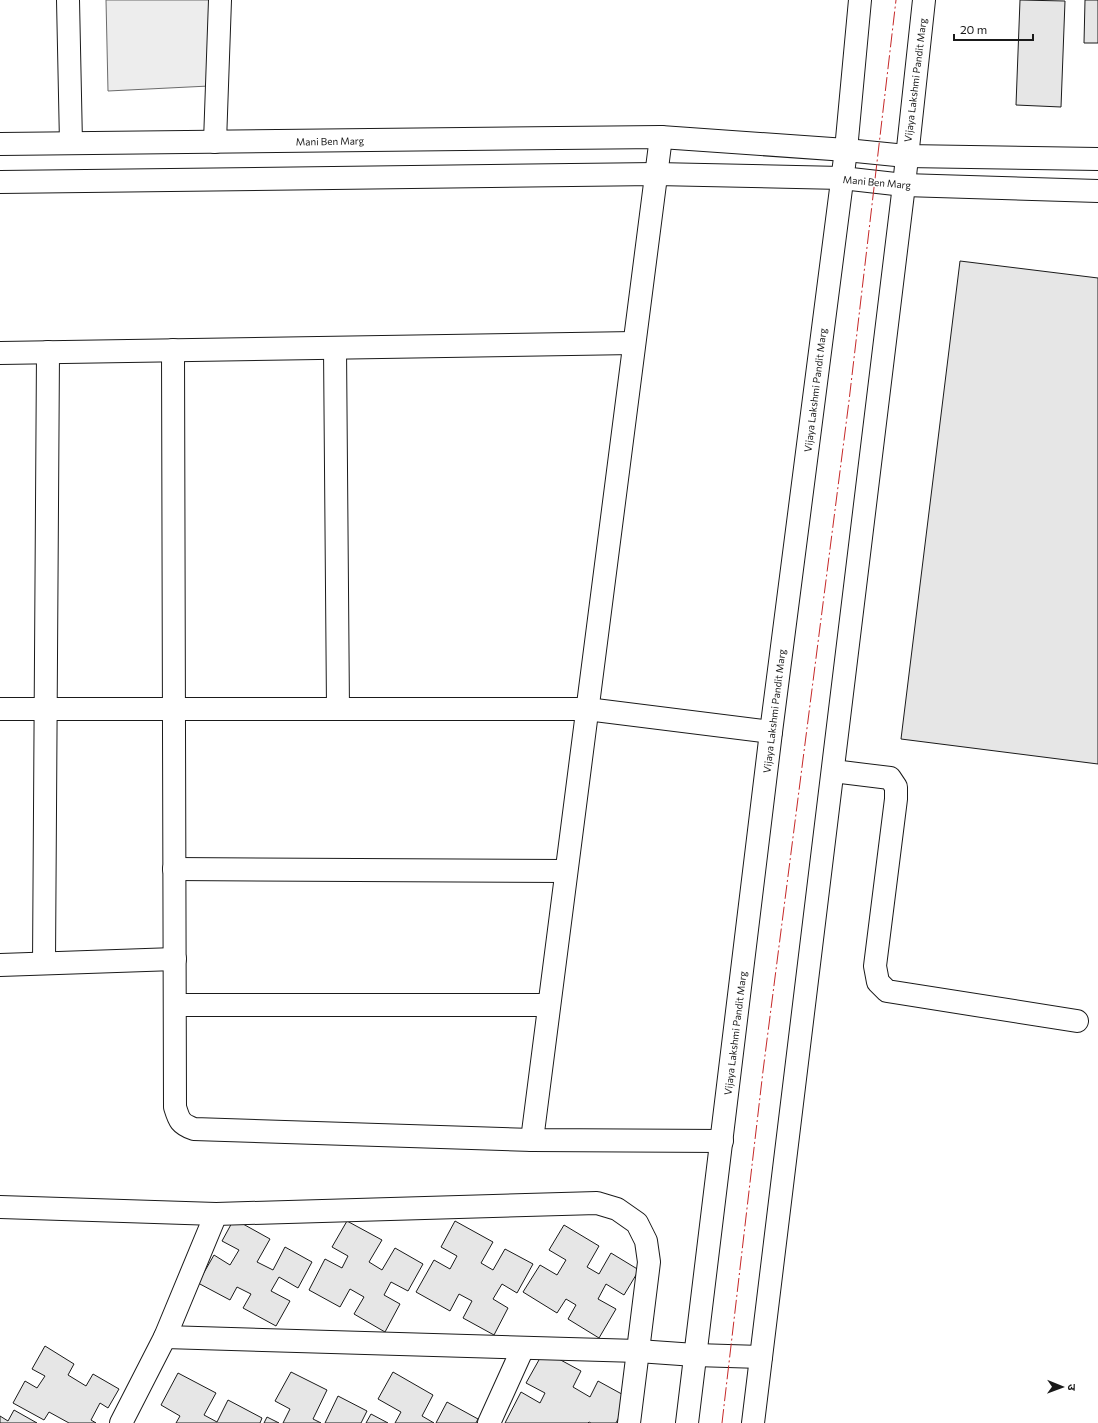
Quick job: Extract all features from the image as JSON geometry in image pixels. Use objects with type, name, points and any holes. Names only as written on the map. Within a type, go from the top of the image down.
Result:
[{"type":"street","points":[[68,0],[71,143]]},
{"type":"street","points":[[215,142],[220,0]]},
{"type":"street","name":"Vijaya Lakshmi Pandit Marg","points":[[687,1423],[771,732],[846,150],[860,0]]},
{"type":"street","name":"Vijaya Lakshmi Pandit Marg","points":[[753,1423],[904,185],[924,0]]},
{"type":"street","points":[[532,1140],[661,137]]},
{"type":"street","name":"Mani Ben Marg","points":[[0,144],[661,137],[846,150],[906,156],[1098,159]]},
{"type":"street","name":"Mani Ben Marg","points":[[0,182],[656,174],[842,178],[904,185],[1098,191]]},
{"type":"street","points":[[0,353],[634,343]]},
{"type":"street","points":[[335,348],[338,709]]},
{"type":"street","points":[[173,350],[175,1106],[179,1119],[184,1125],[194,1129],[532,1140],[722,1140]]},
{"type":"street","points":[[44,963],[48,352]]},
{"type":"street","points":[[0,709],[587,709],[771,732]]},
{"type":"street","points":[[833,771],[890,778],[896,787],[896,799],[875,966],[878,982],[887,991],[1077,1021]]},
{"type":"street","points":[[174,869],[566,871]]},
{"type":"street","points":[[0,965],[175,959]]},
{"type":"street","points":[[175,1005],[549,1005]]},
{"type":"street","points":[[0,1207],[216,1214],[597,1203],[618,1208],[638,1223],[646,1241],[649,1262],[629,1423]]},
{"type":"street","points":[[121,1423],[165,1337],[216,1214]]},
{"type":"street","points":[[165,1337],[638,1351],[695,1355],[761,1357]]},
{"type":"street","points":[[489,1423],[523,1348]]},
{"type":"shaded area","points":[[106,0],[211,0],[209,86],[108,91]]},
{"type":"building","points":[[1020,0],[1065,1],[1061,107],[1016,105]]},
{"type":"building","points":[[1085,0],[1098,0],[1098,43],[1084,43]]},
{"type":"building","points":[[960,261],[1098,278],[1098,764],[901,739]]},
{"type":"building","points":[[234,1219],[270,1239],[257,1262],[273,1270],[285,1247],[312,1262],[298,1288],[279,1277],[271,1291],[290,1301],[276,1326],[243,1308],[251,1294],[237,1287],[230,1300],[198,1283],[214,1255],[230,1265],[239,1250],[222,1241]]},
{"type":"building","points":[[347,1221],[382,1240],[369,1262],[382,1270],[395,1248],[423,1264],[408,1291],[391,1282],[384,1295],[400,1304],[385,1332],[354,1314],[364,1297],[350,1289],[340,1307],[309,1290],[325,1259],[342,1268],[348,1256],[332,1247]]},
{"type":"building","points":[[455,1221],[493,1242],[481,1263],[493,1270],[505,1249],[533,1264],[517,1293],[502,1284],[493,1299],[508,1308],[494,1335],[463,1318],[472,1301],[459,1294],[450,1311],[416,1292],[434,1260],[450,1269],[457,1256],[441,1247]]},
{"type":"building","points":[[564,1225],[599,1246],[587,1267],[599,1274],[611,1253],[639,1270],[624,1295],[606,1284],[598,1299],[616,1309],[599,1338],[568,1319],[576,1305],[566,1299],[557,1313],[523,1292],[540,1265],[557,1275],[566,1260],[549,1250]]},
{"type":"building","points":[[45,1346],[74,1364],[68,1375],[86,1386],[93,1374],[119,1389],[108,1408],[100,1403],[91,1420],[96,1423],[69,1423],[49,1412],[44,1420],[13,1403],[25,1381],[37,1388],[45,1376],[32,1369]]},
{"type":"building","points":[[544,1351],[581,1371],[573,1387],[590,1397],[598,1381],[629,1398],[616,1423],[505,1423],[521,1392],[540,1403],[545,1393],[526,1383]]},
{"type":"building","points":[[291,1372],[327,1390],[313,1419],[321,1423],[283,1423],[290,1409],[275,1401]]},
{"type":"building","points":[[393,1372],[433,1395],[422,1416],[434,1423],[395,1423],[401,1412],[378,1399]]},
{"type":"building","points":[[178,1373],[216,1393],[204,1415],[217,1422],[228,1400],[262,1418],[260,1423],[176,1423],[180,1416],[161,1405]]},
{"type":"building","points":[[338,1396],[367,1411],[361,1423],[325,1423]]},
{"type":"building","points":[[447,1402],[478,1419],[476,1423],[436,1423]]},
{"type":"building","points":[[14,1410],[37,1423],[0,1423],[0,1416],[8,1421]]},
{"type":"building","points":[[371,1414],[388,1423],[366,1423]]},
{"type":"building","points":[[267,1417],[279,1423],[264,1423]]},
{"type":"power","points":[[722,1423],[763,1071],[849,401],[896,0]]}]
